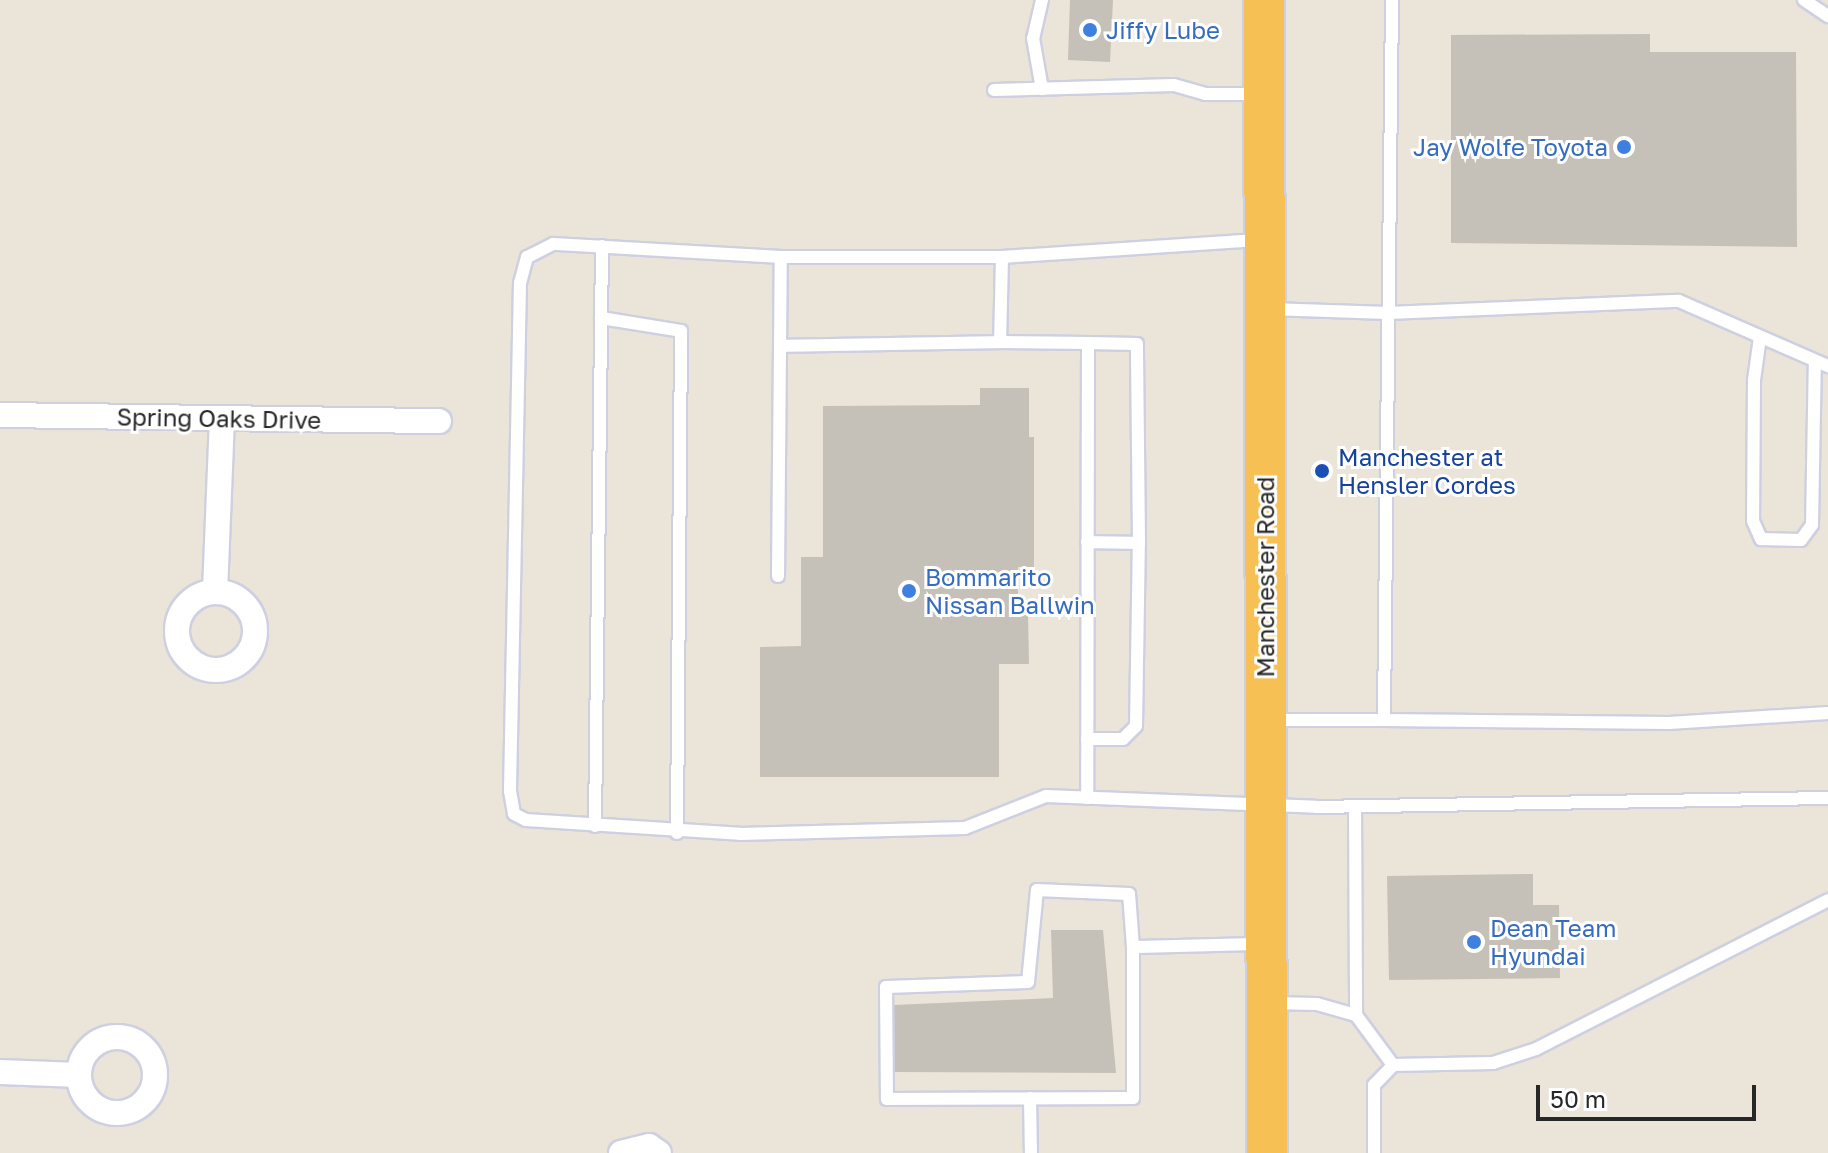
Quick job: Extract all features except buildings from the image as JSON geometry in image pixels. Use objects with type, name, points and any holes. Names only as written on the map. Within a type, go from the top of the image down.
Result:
[{"type":"highway","name":"Manchester Road","points":[[1264,0],[1267,1153]]},
{"type":"street","name":"Spring Oaks Drive","points":[[0,415],[439,421]]},
{"type":"street","points":[[215,592],[222,418]]},
{"type":"street","points":[[0,1072],[79,1075]]},
{"type":"street","points":[[621,1153],[649,1146],[659,1153]]},
{"type":"lane","points":[[1042,0],[1033,38],[1042,89]]},
{"type":"lane","points":[[1384,720],[1392,0]]},
{"type":"lane","points":[[1804,0],[1828,16]]},
{"type":"lane","points":[[994,90],[1174,85],[1205,94],[1264,94]]},
{"type":"lane","points":[[1265,240],[1002,257],[781,257],[553,244],[527,257],[520,283],[510,791],[514,814],[526,820],[677,833],[965,828],[1046,796],[1355,806],[1828,798]]},
{"type":"lane","points":[[595,826],[602,246]]},
{"type":"lane","points":[[778,576],[781,257]]},
{"type":"lane","points":[[1000,342],[1002,257]]},
{"type":"lane","points":[[1265,310],[1388,313],[1679,301],[1822,363],[1812,525],[1801,540],[1761,539],[1753,521],[1754,380],[1760,337]]},
{"type":"lane","points":[[601,318],[681,331],[677,833]]},
{"type":"lane","points":[[780,346],[1000,342],[1137,344],[1139,543],[1136,726],[1123,739],[1087,739]]},
{"type":"lane","points":[[1087,798],[1088,343]]},
{"type":"lane","points":[[1087,542],[1139,543]]},
{"type":"lane","points":[[1266,720],[1669,723],[1828,713]]},
{"type":"lane","points":[[1355,806],[1356,1015],[1393,1065]]},
{"type":"lane","points":[[1037,890],[1129,894],[1133,947],[1133,1098],[887,1099],[886,987],[1028,982],[1037,890]]},
{"type":"lane","points":[[1374,1153],[1374,1085],[1393,1065],[1493,1063],[1536,1049],[1828,900]]},
{"type":"lane","points":[[1133,947],[1266,944]]},
{"type":"lane","points":[[1266,1003],[1317,1004],[1356,1015]]},
{"type":"lane","points":[[1030,1098],[1031,1153]]},
{"type":"place","name":"Jiffy Lube","points":[[1090,30]]},
{"type":"place","name":"Jay Wolfe Toyota","points":[[1624,147]]},
{"type":"place","name":"Manchester at Hensler Cordes","points":[[1322,471]]},
{"type":"place","name":"Bommarito Nissan Ballwin","points":[[909,591]]},
{"type":"place","name":"Dean Team Hyundai","points":[[1474,942]]}]
